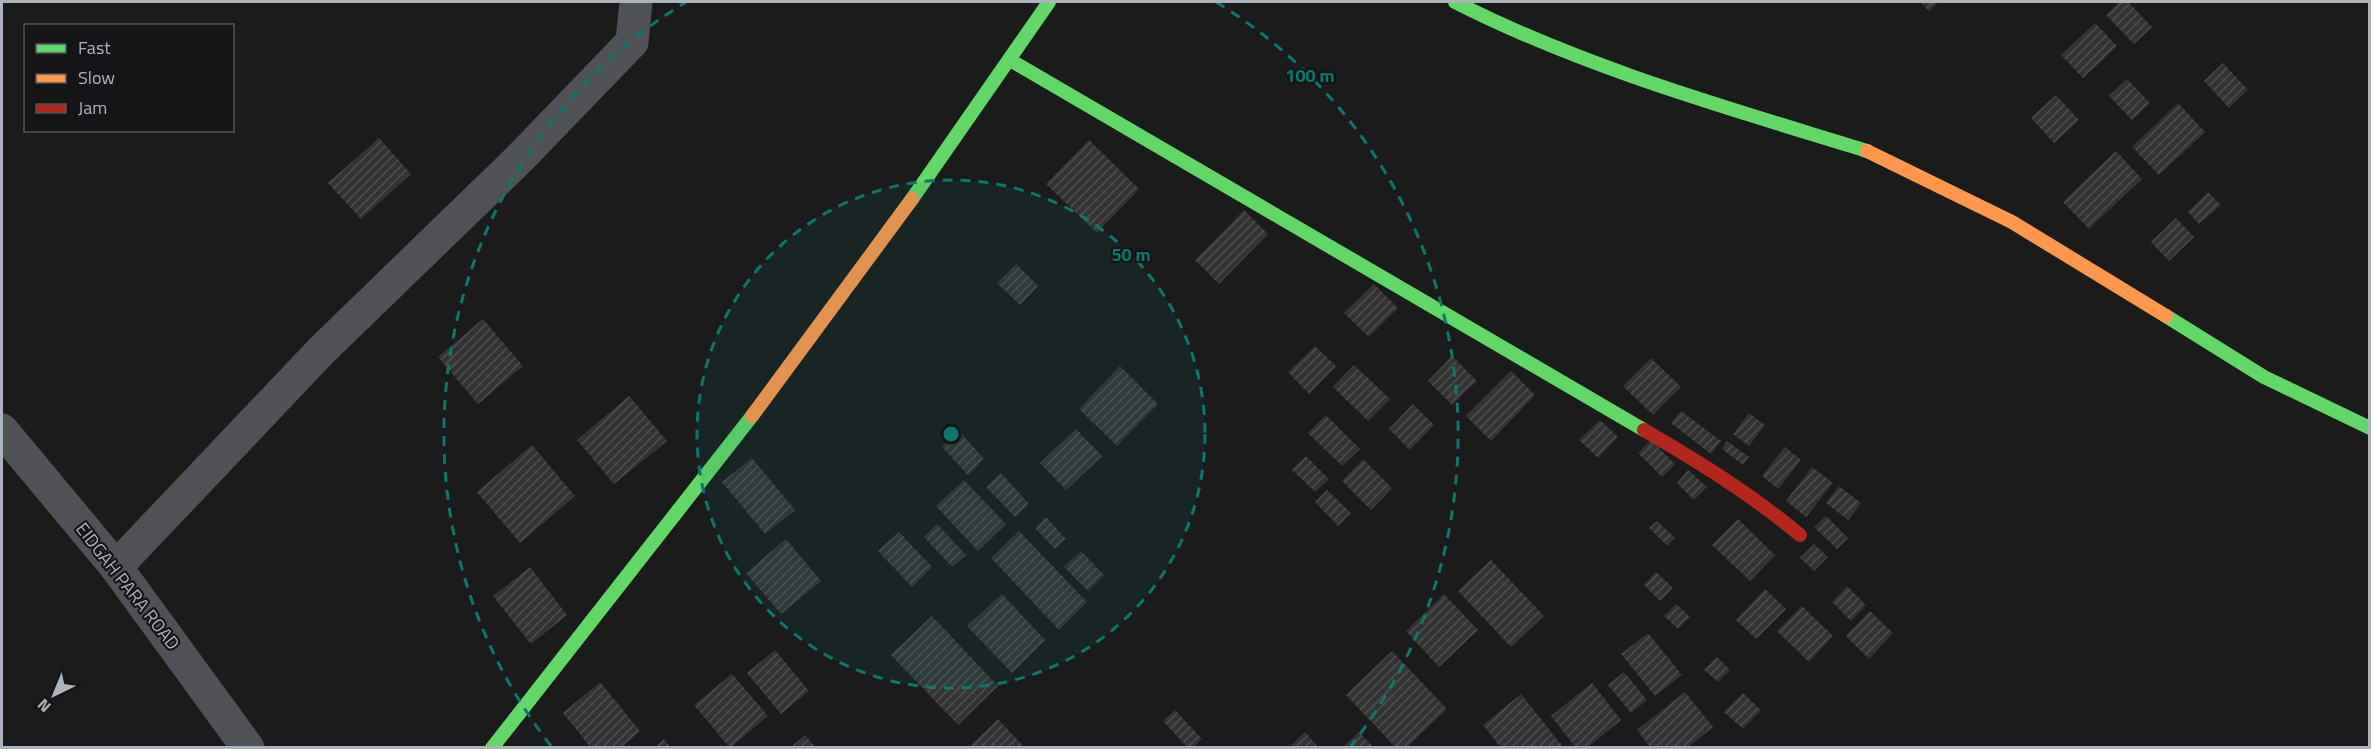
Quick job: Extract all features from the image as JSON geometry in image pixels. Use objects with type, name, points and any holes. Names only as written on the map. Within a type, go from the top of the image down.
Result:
[{"type":"street","points":[[116,567],[321,351],[519,159],[632,42],[636,2]]},
{"type":"street","points":[[492,747],[622,585],[873,254],[1049,2]]},
{"type":"street","points":[[1455,2],[1498,24],[1676,92],[1875,153],[2012,222],[2264,377],[2370,428]]},
{"type":"street","points":[[1010,60],[1725,477],[1760,501],[1800,535]]},
{"type":"street","name":"EIDGAH PARA ROAD","points":[[2,430],[116,567],[248,747]]},
{"type":"building","points":[[1920,2],[1939,2],[1929,11]]},
{"type":"building","points":[[2120,2],[2128,2],[2152,27],[2134,44],[2106,15]]},
{"type":"building","points":[[2095,23],[2117,46],[2083,78],[2061,55]]},
{"type":"building","points":[[2223,63],[2248,90],[2229,108],[2204,81]]},
{"type":"building","points":[[2127,79],[2150,103],[2132,120],[2109,96]]},
{"type":"building","points":[[2056,95],[2079,120],[2054,143],[2031,118]]},
{"type":"building","points":[[2178,103],[2205,132],[2159,175],[2132,147]]},
{"type":"building","points":[[379,138],[411,174],[361,219],[328,183]]},
{"type":"building","points":[[1089,140],[1139,189],[1097,233],[1046,184]]},
{"type":"building","points":[[2116,151],[2142,179],[2089,229],[2063,202]]},
{"type":"building","points":[[2208,192],[2221,205],[2199,224],[2188,212]]},
{"type":"building","points":[[1244,210],[1268,234],[1219,284],[1195,260]]},
{"type":"building","points":[[2176,218],[2194,237],[2169,261],[2151,242]]},
{"type":"building","points":[[1016,264],[1038,286],[1020,305],[997,283]]},
{"type":"building","points":[[1374,284],[1398,308],[1369,337],[1344,313]]},
{"type":"building","points":[[483,319],[523,366],[478,404],[438,357]]},
{"type":"building","points":[[1315,346],[1336,366],[1309,394],[1288,372]]},
{"type":"building","points":[[1452,356],[1477,381],[1452,405],[1428,381]]},
{"type":"building","points":[[1651,358],[1681,387],[1653,415],[1623,386]]},
{"type":"building","points":[[1354,365],[1390,399],[1368,421],[1333,387]]},
{"type":"building","points":[[1120,366],[1158,404],[1117,446],[1079,409]]},
{"type":"building","points":[[1511,371],[1535,395],[1491,441],[1466,416]]},
{"type":"building","points":[[629,396],[667,441],[614,484],[577,440]]},
{"type":"building","points":[[1413,404],[1434,425],[1410,450],[1389,429]]},
{"type":"building","points":[[1681,411],[1721,441],[1711,454],[1671,423]]},
{"type":"building","points":[[1749,413],[1765,425],[1749,446],[1733,434]]},
{"type":"building","points":[[1326,415],[1360,449],[1342,466],[1308,433]]},
{"type":"building","points":[[1600,420],[1618,437],[1598,458],[1579,440]]},
{"type":"building","points":[[1076,429],[1102,456],[1066,490],[1040,463]]},
{"type":"building","points":[[959,431],[984,459],[968,475],[942,447]]},
{"type":"building","points":[[1651,440],[1675,464],[1662,477],[1638,453]]},
{"type":"building","points":[[1727,441],[1749,457],[1743,465],[1722,449]]},
{"type":"building","points":[[532,445],[575,496],[520,543],[477,492]]},
{"type":"building","points":[[1785,447],[1801,460],[1778,489],[1762,476]]},
{"type":"building","points":[[1306,456],[1329,479],[1315,492],[1292,470]]},
{"type":"building","points":[[752,458],[795,510],[765,534],[722,482]]},
{"type":"building","points":[[1363,459],[1392,488],[1371,510],[1342,481]]},
{"type":"building","points":[[1812,467],[1833,483],[1806,517],[1786,501]]},
{"type":"building","points":[[1688,470],[1707,487],[1694,500],[1677,483]]},
{"type":"building","points":[[1001,473],[1029,504],[1015,517],[986,487]]},
{"type":"building","points":[[964,480],[1006,524],[978,551],[936,506]]},
{"type":"building","points":[[1839,486],[1861,503],[1848,520],[1826,503]]},
{"type":"building","points":[[1327,490],[1351,513],[1338,526],[1315,502]]},
{"type":"building","points":[[1826,516],[1848,538],[1837,549],[1814,527]]},
{"type":"building","points":[[1046,517],[1066,539],[1055,549],[1035,528]]},
{"type":"building","points":[[1738,519],[1775,555],[1750,581],[1712,545]]},
{"type":"building","points":[[1657,521],[1675,538],[1667,546],[1649,528]]},
{"type":"building","points":[[937,524],[966,555],[952,567],[924,537]]},
{"type":"building","points":[[1019,531],[1087,602],[1059,630],[991,558]]},
{"type":"building","points":[[899,532],[932,567],[912,587],[878,551]]},
{"type":"building","points":[[786,539],[821,581],[781,614],[746,573]]},
{"type":"building","points":[[1814,544],[1828,557],[1814,571],[1800,558]]},
{"type":"building","points":[[1081,551],[1104,575],[1088,591],[1064,567]]},
{"type":"building","points":[[1491,560],[1544,616],[1511,647],[1458,591]]},
{"type":"building","points":[[530,567],[567,615],[531,644],[493,596]]},
{"type":"building","points":[[1656,572],[1673,588],[1660,601],[1644,585]]},
{"type":"building","points":[[1847,586],[1866,605],[1851,621],[1832,602]]},
{"type":"building","points":[[1765,589],[1786,609],[1756,639],[1736,620]]},
{"type":"building","points":[[1002,594],[1045,640],[1012,673],[967,626]]},
{"type":"building","points":[[1444,594],[1478,630],[1439,667],[1406,631]]},
{"type":"building","points":[[1676,604],[1690,617],[1678,629],[1664,616]]},
{"type":"building","points":[[1802,606],[1833,636],[1809,662],[1777,631]]},
{"type":"building","points":[[1870,611],[1893,633],[1869,659],[1846,636]]},
{"type":"building","points":[[932,616],[998,686],[958,725],[891,655]]},
{"type":"building","points":[[1648,633],[1682,675],[1655,696],[1621,654]]},
{"type":"building","points":[[775,650],[809,691],[781,714],[747,673]]},
{"type":"building","points":[[1392,651],[1447,709],[1406,748],[1396,748],[1346,695]]},
{"type":"building","points":[[1717,657],[1730,670],[1718,682],[1704,670]]},
{"type":"building","points":[[1624,672],[1647,700],[1631,713],[1608,685]]},
{"type":"building","points":[[732,674],[768,716],[730,748],[694,705]]},
{"type":"building","points":[[600,682],[640,731],[621,748],[591,748],[563,713]]},
{"type":"building","points":[[1592,683],[1621,720],[1587,748],[1576,748],[1551,716]]},
{"type":"building","points":[[1685,692],[1713,727],[1687,748],[1651,748],[1637,730]]},
{"type":"building","points":[[1743,693],[1761,710],[1743,729],[1724,712]]},
{"type":"building","points":[[1521,694],[1564,748],[1501,748],[1483,725]]},
{"type":"building","points":[[1175,710],[1202,739],[1193,748],[1188,748],[1163,721]]},
{"type":"building","points":[[998,719],[1025,748],[968,748]]},
{"type":"building","points":[[1305,732],[1319,748],[1289,748]]},
{"type":"building","points":[[1359,732],[1374,748],[1342,748]]},
{"type":"building","points":[[805,735],[816,748],[790,748]]},
{"type":"building","points":[[664,739],[671,748],[654,748]]},
{"type":"traffic: fast","points":[[912,199],[1049,2]]},
{"type":"traffic: fast","points":[[1455,2],[1504,26],[1606,67],[1867,151]]},
{"type":"traffic: fast","points":[[1010,60],[1644,430]]},
{"type":"traffic: fast","points":[[2166,316],[2264,377],[2370,428]]},
{"type":"traffic: fast","points":[[492,748],[752,416]]},
{"type":"traffic: slow","points":[[1867,151],[2012,222],[2166,316]]},
{"type":"traffic: slow","points":[[752,416],[912,199]]},
{"type":"traffic: jam","points":[[1644,430],[1724,479],[1800,535]]}]
